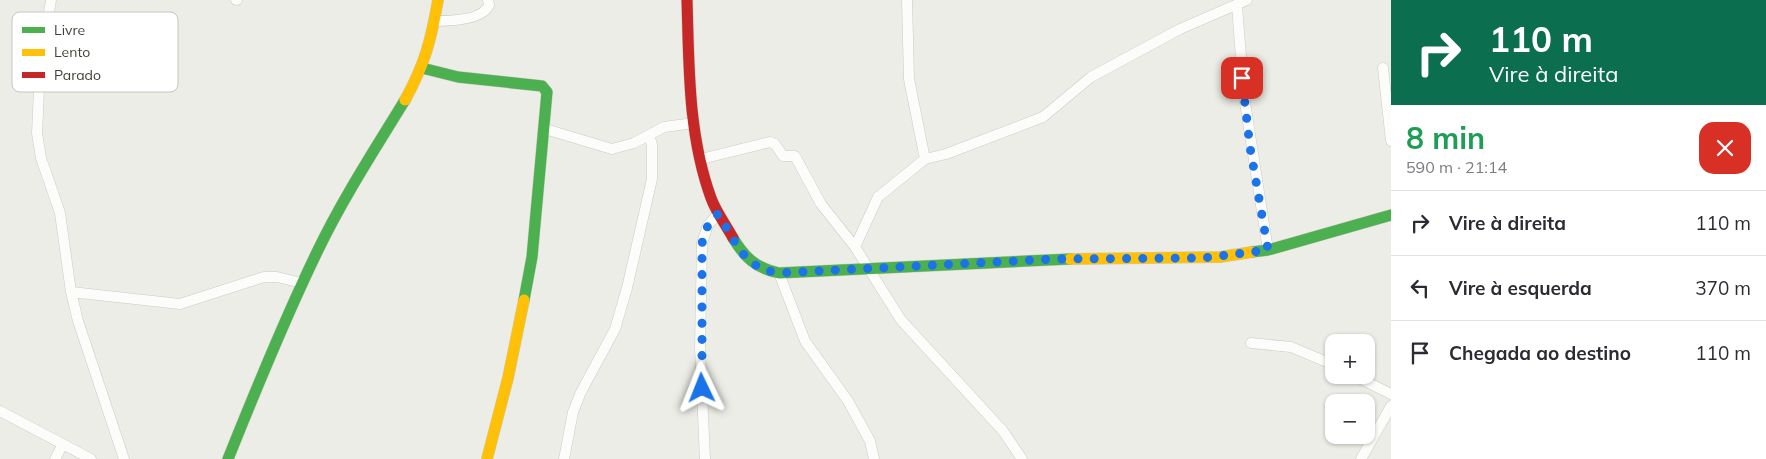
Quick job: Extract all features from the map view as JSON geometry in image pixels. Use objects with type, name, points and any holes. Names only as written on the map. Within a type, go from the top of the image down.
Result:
[{"type":"street","points":[[228,459],[302,283],[349,191],[406,99],[422,68],[436,21],[438,0]]},
{"type":"street","points":[[436,21],[458,21],[469,17],[486,10],[489,5],[488,0]]},
{"type":"street","points":[[687,0],[689,63],[694,123],[706,184],[718,214],[746,259],[765,271],[779,273],[1056,259],[1212,258],[1268,250],[1391,215]]},
{"type":"street","points":[[907,0],[909,79],[925,159]]},
{"type":"street","points":[[855,247],[878,197],[925,159],[946,154],[1043,117],[1091,77],[1180,29],[1237,6],[1247,0]]},
{"type":"street","points":[[1237,6],[1244,96],[1268,250]]},
{"type":"street","points":[[422,68],[458,77],[542,86],[545,88],[548,97],[532,257],[508,378],[487,459]]},
{"type":"street","points":[[1383,68],[1391,142]]},
{"type":"street","points":[[39,92],[37,133],[41,158],[60,213],[71,292],[97,380],[124,459]]},
{"type":"street","points":[[545,129],[612,149],[634,144],[664,127],[694,123]]},
{"type":"street","points":[[564,459],[573,412],[581,392],[615,329],[626,296],[652,179],[652,144],[649,135]]},
{"type":"street","points":[[701,159],[773,143],[783,156],[795,156],[821,204],[855,247],[901,320],[1003,431],[1022,459]]},
{"type":"street","points":[[705,459],[700,348],[702,243],[708,225],[718,214]]},
{"type":"street","points":[[779,273],[805,342],[848,401],[866,434],[874,459]]},
{"type":"street","points":[[71,292],[180,304],[264,277],[277,277],[302,283]]},
{"type":"street","points":[[1251,343],[1291,347],[1325,361]]},
{"type":"street","points":[[1371,384],[1391,394]]},
{"type":"street","points":[[1361,459],[1391,406]]},
{"type":"street","points":[[0,410],[91,459]]},
{"type":"street","points":[[55,459],[63,444]]},
{"type":"traffic: fast","points":[[422,68],[458,77],[542,86],[547,92],[532,257],[524,300]]},
{"type":"traffic: fast","points":[[228,459],[282,328],[318,250],[371,155],[405,100]]},
{"type":"traffic: fast","points":[[1252,252],[1268,250],[1391,215]]},
{"type":"traffic: fast","points":[[733,238],[752,261],[764,268],[779,273],[1070,259]]},
{"type":"traffic: slow","points":[[405,100],[418,75],[426,52],[438,0]]},
{"type":"traffic: slow","points":[[1070,259],[1220,257],[1252,252]]},
{"type":"traffic: slow","points":[[487,459],[508,378],[524,300]]},
{"type":"traffic: jam","points":[[687,0],[691,100],[698,150],[711,198],[733,238]]},
{"type":"route","points":[[702,388],[700,348],[702,243],[704,231],[718,214],[746,259],[765,271],[779,273],[1056,259],[1167,260],[1220,257],[1268,250],[1250,147],[1242,78]]}]
